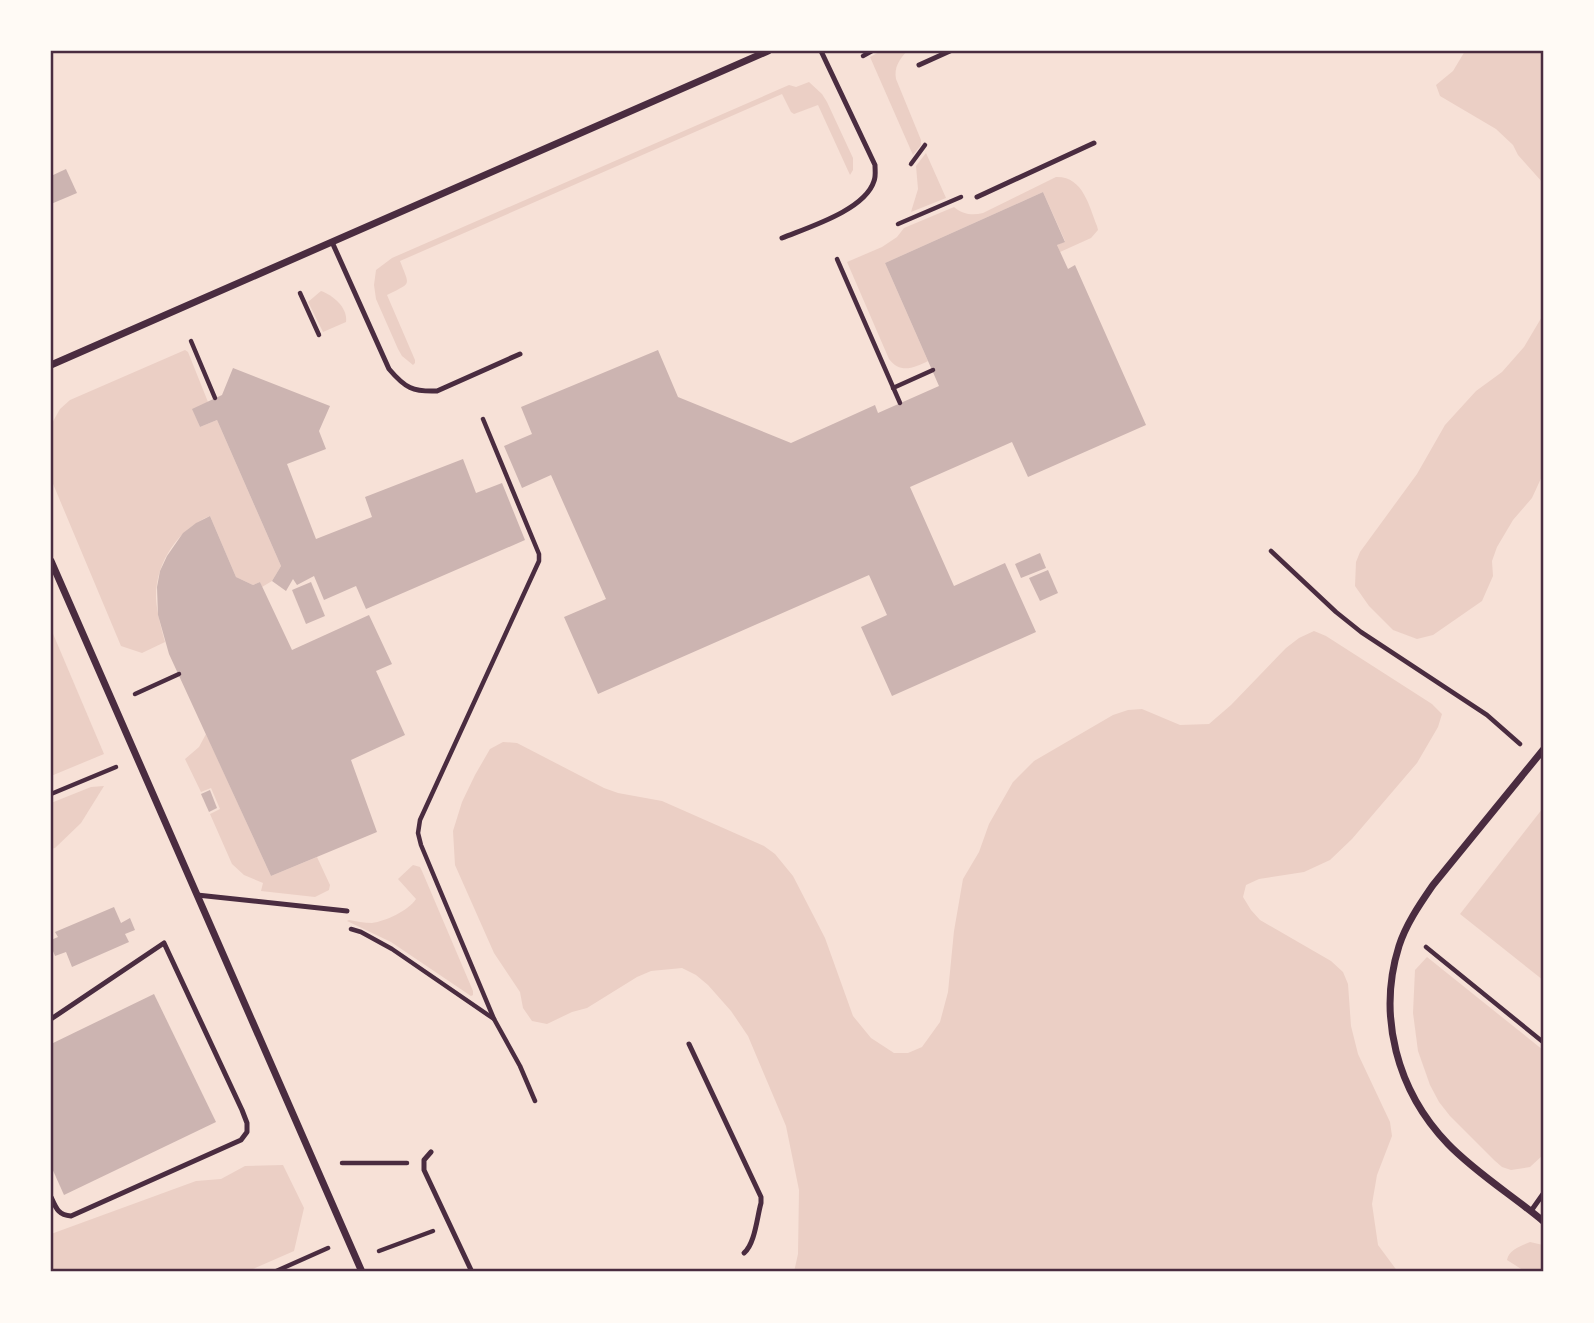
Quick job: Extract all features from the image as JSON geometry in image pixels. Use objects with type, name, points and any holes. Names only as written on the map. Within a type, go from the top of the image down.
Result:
[{"type":"street","points":[[51,365],[768,51]]},
{"type":"street","points":[[51,561],[362,1272]]},
{"type":"street","points":[[1543,750],[1433,885],[1420,905],[1399,945],[1389,998],[1395,1052],[1415,1101],[1430,1124],[1468,1162],[1543,1221]]},
{"type":"lane","points":[[782,238],[855,206],[866,195],[874,181],[875,164],[821,51]]},
{"type":"lane","points":[[919,65],[950,51]]},
{"type":"lane","points":[[977,197],[1094,143]]},
{"type":"lane","points":[[332,242],[390,369],[399,381],[410,388],[422,392],[437,391],[520,354]]},
{"type":"lane","points":[[197,895],[347,911]]},
{"type":"lane","points":[[51,1019],[164,943],[242,1110],[247,1132],[241,1140],[71,1216],[64,1216],[57,1211],[51,1197]]},
{"type":"lane","points":[[688,1044],[761,1197],[749,1249],[744,1253]]},
{"type":"lane","points":[[431,1152],[423,1163],[424,1170],[472,1272]]},
{"type":"lane","points":[[1531,1211],[1543,1194]]},
{"type":"path","points":[[863,56],[873,51]]},
{"type":"path","points":[[911,164],[925,145]]},
{"type":"path","points":[[898,224],[962,197]]},
{"type":"path","points":[[837,259],[900,403]]},
{"type":"path","points":[[300,293],[318,335]]},
{"type":"path","points":[[191,341],[215,398]]},
{"type":"path","points":[[893,388],[933,370]]},
{"type":"path","points":[[482,419],[539,554],[539,561],[420,820],[418,833],[495,1019],[535,1101]]},
{"type":"path","points":[[1271,551],[1361,632],[1487,715],[1520,744]]},
{"type":"path","points":[[135,694],[179,674]]},
{"type":"path","points":[[51,794],[116,768]]},
{"type":"path","points":[[345,927],[361,932],[392,949],[495,1019]]},
{"type":"path","points":[[1426,947],[1543,1042]]},
{"type":"path","points":[[342,1163],[423,1163]]},
{"type":"path","points":[[379,1251],[450,1225]]},
{"type":"path","points":[[274,1272],[284,1270],[328,1248]]},
{"type":"shaded area","points":[[881,51],[907,51],[898,64],[896,79],[921,140],[921,145],[913,155],[870,57]]},
{"type":"shaded area","points":[[1465,51],[1543,51],[1543,183],[1518,155],[1513,145],[1496,129],[1440,96],[1436,85],[1453,71]]},
{"type":"shaded area","points":[[809,82],[827,102],[853,158],[850,175],[818,105],[794,114],[782,94],[400,261],[407,283],[387,295],[415,363],[413,365],[402,356],[376,299],[374,285],[376,270],[392,258],[789,85],[796,87]]},
{"type":"shaded area","points":[[926,153],[946,198],[911,212],[918,189],[916,166]]},
{"type":"shaded area","points":[[1056,177],[1073,181],[1084,194],[1098,230],[1091,238],[1060,252],[1057,245],[1065,241],[1043,192],[885,263],[928,361],[907,368],[893,364],[847,262],[882,247],[897,237],[904,228],[954,207],[967,214],[983,213]]},
{"type":"shaded area","points":[[321,291],[339,303],[346,317],[346,322],[323,332],[308,302]]},
{"type":"shaded area","points":[[1543,315],[1543,474],[1532,498],[1513,520],[1497,547],[1492,561],[1493,576],[1482,601],[1433,635],[1417,639],[1393,630],[1369,606],[1355,586],[1356,562],[1360,552],[1417,474],[1445,425],[1476,391],[1502,372],[1524,347]]},
{"type":"shaded area","points":[[185,350],[208,402],[193,410],[200,427],[217,420],[281,566],[272,581],[262,587],[260,582],[253,585],[236,577],[210,516],[198,522],[179,538],[164,560],[160,573],[156,599],[165,642],[142,653],[121,646],[51,479],[51,425],[60,409],[70,400]]},
{"type":"shaded area","points":[[51,629],[104,754],[51,776]]},
{"type":"shaded area","points":[[1314,631],[1432,704],[1442,714],[1438,727],[1417,763],[1352,839],[1330,860],[1304,872],[1259,879],[1246,885],[1243,897],[1260,920],[1331,961],[1343,972],[1348,984],[1351,1026],[1358,1054],[1390,1122],[1392,1136],[1377,1175],[1372,1204],[1378,1245],[1398,1272],[794,1272],[798,1254],[799,1190],[786,1126],[748,1036],[731,1011],[708,985],[682,968],[651,971],[587,1008],[547,1024],[532,1021],[523,1008],[520,992],[494,953],[455,865],[453,831],[462,802],[490,749],[503,742],[517,743],[604,788],[662,801],[764,846],[775,854],[793,876],[825,938],[853,1016],[871,1038],[894,1053],[908,1053],[922,1047],[940,1022],[948,992],[963,879],[1013,782],[1034,761],[1113,715],[1128,710],[1142,709],[1180,725],[1209,724],[1286,648]]},
{"type":"shaded area","points":[[206,734],[271,876],[317,857],[330,885],[329,890],[315,897],[261,891],[263,883],[244,875],[232,864],[210,814],[220,809],[211,788],[201,792],[185,759],[199,747]]},
{"type":"shaded area","points":[[104,786],[81,823],[51,849],[51,803],[91,787]]},
{"type":"shaded area","points":[[1543,808],[1543,980],[1460,914]]},
{"type":"shaded area","points":[[413,865],[420,867],[422,871],[473,991],[471,996],[391,942],[347,921],[378,922],[408,908],[416,899],[398,879]]},
{"type":"shaded area","points":[[1427,957],[1543,1050],[1543,1155],[1530,1167],[1511,1170],[1502,1167],[1450,1116],[1430,1085],[1418,1051],[1413,1013],[1415,970]]},
{"type":"shaded area","points":[[283,1165],[304,1208],[294,1251],[246,1272],[51,1272],[51,1234],[196,1181],[221,1179],[245,1166]]},
{"type":"shaded area","points":[[1530,1242],[1543,1245],[1543,1272],[1526,1272],[1507,1260],[1513,1251]]},
{"type":"building","points":[[66,169],[77,193],[51,204],[51,176]]},
{"type":"building","points":[[1043,192],[1065,242],[1057,245],[1068,269],[1075,265],[1146,425],[1028,477],[1012,442],[910,487],[954,586],[1005,563],[1036,632],[892,696],[861,627],[887,615],[869,575],[598,694],[564,617],[606,599],[551,475],[522,488],[504,446],[532,434],[521,407],[658,350],[678,397],[791,443],[875,405],[878,413],[939,386],[885,263]]},
{"type":"building","points":[[233,368],[330,406],[319,431],[326,449],[287,464],[316,539],[372,517],[365,497],[463,459],[476,493],[502,483],[525,540],[366,609],[356,586],[324,600],[314,576],[297,585],[293,579],[286,591],[272,581],[281,566],[217,420],[200,427],[192,409],[222,395]]},
{"type":"building","points":[[210,516],[236,577],[253,585],[260,582],[292,650],[369,615],[392,664],[376,671],[405,735],[351,760],[377,832],[271,876],[169,654],[158,615],[157,587],[167,556],[183,533]]},
{"type":"building","points":[[1040,553],[1046,568],[1021,578],[1015,564]]},
{"type":"building","points":[[1048,570],[1058,593],[1040,601],[1029,578]]},
{"type":"building","points":[[311,582],[325,616],[306,624],[292,590]]},
{"type":"building","points":[[210,790],[217,808],[209,812],[201,794]]},
{"type":"building","points":[[114,907],[121,923],[130,918],[135,930],[125,934],[129,942],[72,967],[66,952],[55,956],[51,940],[58,937],[55,932]]},
{"type":"building","points":[[154,994],[216,1122],[64,1195],[51,1166],[51,1044]]}]
